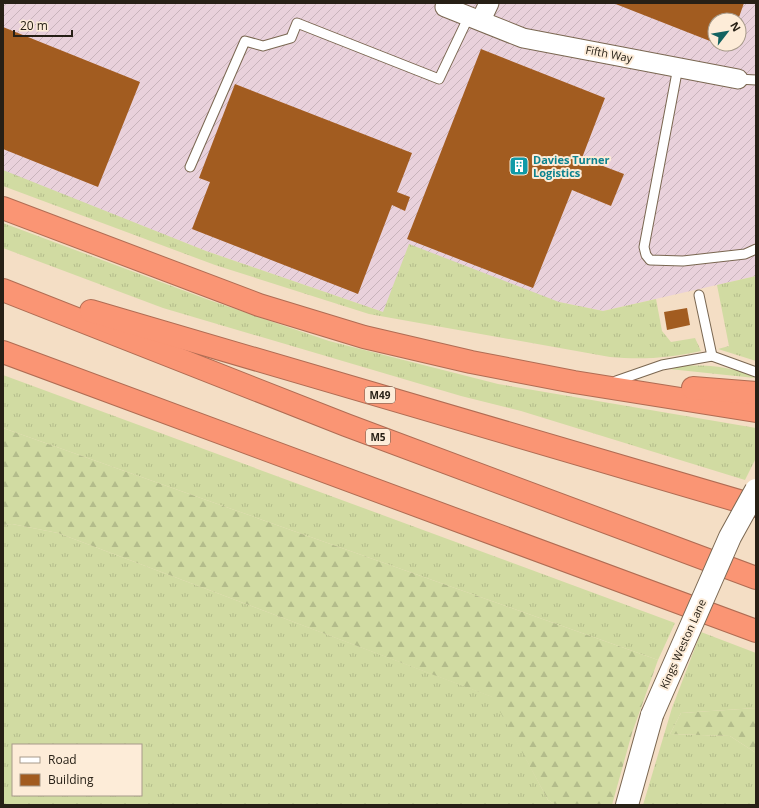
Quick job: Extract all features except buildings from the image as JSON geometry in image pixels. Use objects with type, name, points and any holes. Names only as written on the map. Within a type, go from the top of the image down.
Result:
[{"type":"highway","points":[[3,208],[259,305],[364,337],[471,362],[574,382],[756,411]]},
{"type":"highway","name":"M49","points":[[3,285],[756,506]]},
{"type":"highway","name":"M5","points":[[3,290],[346,425],[756,578]]},
{"type":"highway","points":[[3,352],[756,631]]},
{"type":"highway","points":[[574,382],[616,382],[756,393]]},
{"type":"street","points":[[475,18],[488,3]]},
{"type":"street","name":"Fifth Way","points":[[446,7],[524,38],[747,80]]},
{"type":"street","name":"Kings Weston Lane","points":[[627,805],[652,715],[730,537],[756,490]]},
{"type":"lane","points":[[190,167],[245,41],[263,46],[291,38],[297,23],[440,79],[475,18]]},
{"type":"lane","points":[[678,67],[644,247],[646,255],[650,260],[683,261],[745,254],[756,249]]},
{"type":"lane","points":[[699,295],[712,356]]},
{"type":"lane","points":[[616,382],[662,365],[712,356],[756,372]]},
{"type":"shaded area","points":[[3,3],[756,3],[756,276],[603,311],[559,302],[383,312],[206,251],[3,171]]},
{"type":"green space","points":[[3,170],[206,251],[383,312],[409,244],[559,302],[603,311],[656,299],[662,331],[671,342],[695,338],[701,351],[656,358],[610,357],[369,314],[215,265],[3,186]]},
{"type":"green space","points":[[3,223],[209,300],[329,341],[498,384],[756,428],[756,458],[745,480],[521,411],[461,396],[163,308],[3,248]]},
{"type":"green space","points":[[756,276],[756,361],[718,349],[729,346],[717,285]]},
{"type":"green space","points":[[677,366],[727,368],[755,378],[669,369]]},
{"type":"green space","points":[[3,375],[675,623],[658,660],[3,428]]},
{"type":"green space","points":[[3,428],[658,660],[632,733],[612,805],[556,805],[548,800],[492,697],[58,533],[12,524],[3,525]]},
{"type":"green space","points":[[12,524],[58,533],[493,697],[548,800],[556,805],[3,805],[3,525]]},
{"type":"green space","points":[[701,632],[756,653],[756,708],[681,713],[670,734],[730,736],[756,753],[756,805],[643,805],[672,708]]},
{"type":"green space","points":[[756,708],[756,753],[730,736],[670,734],[681,713]]},
{"type":"place","name":"Davies Turner Logistics","points":[[519,166]]}]
